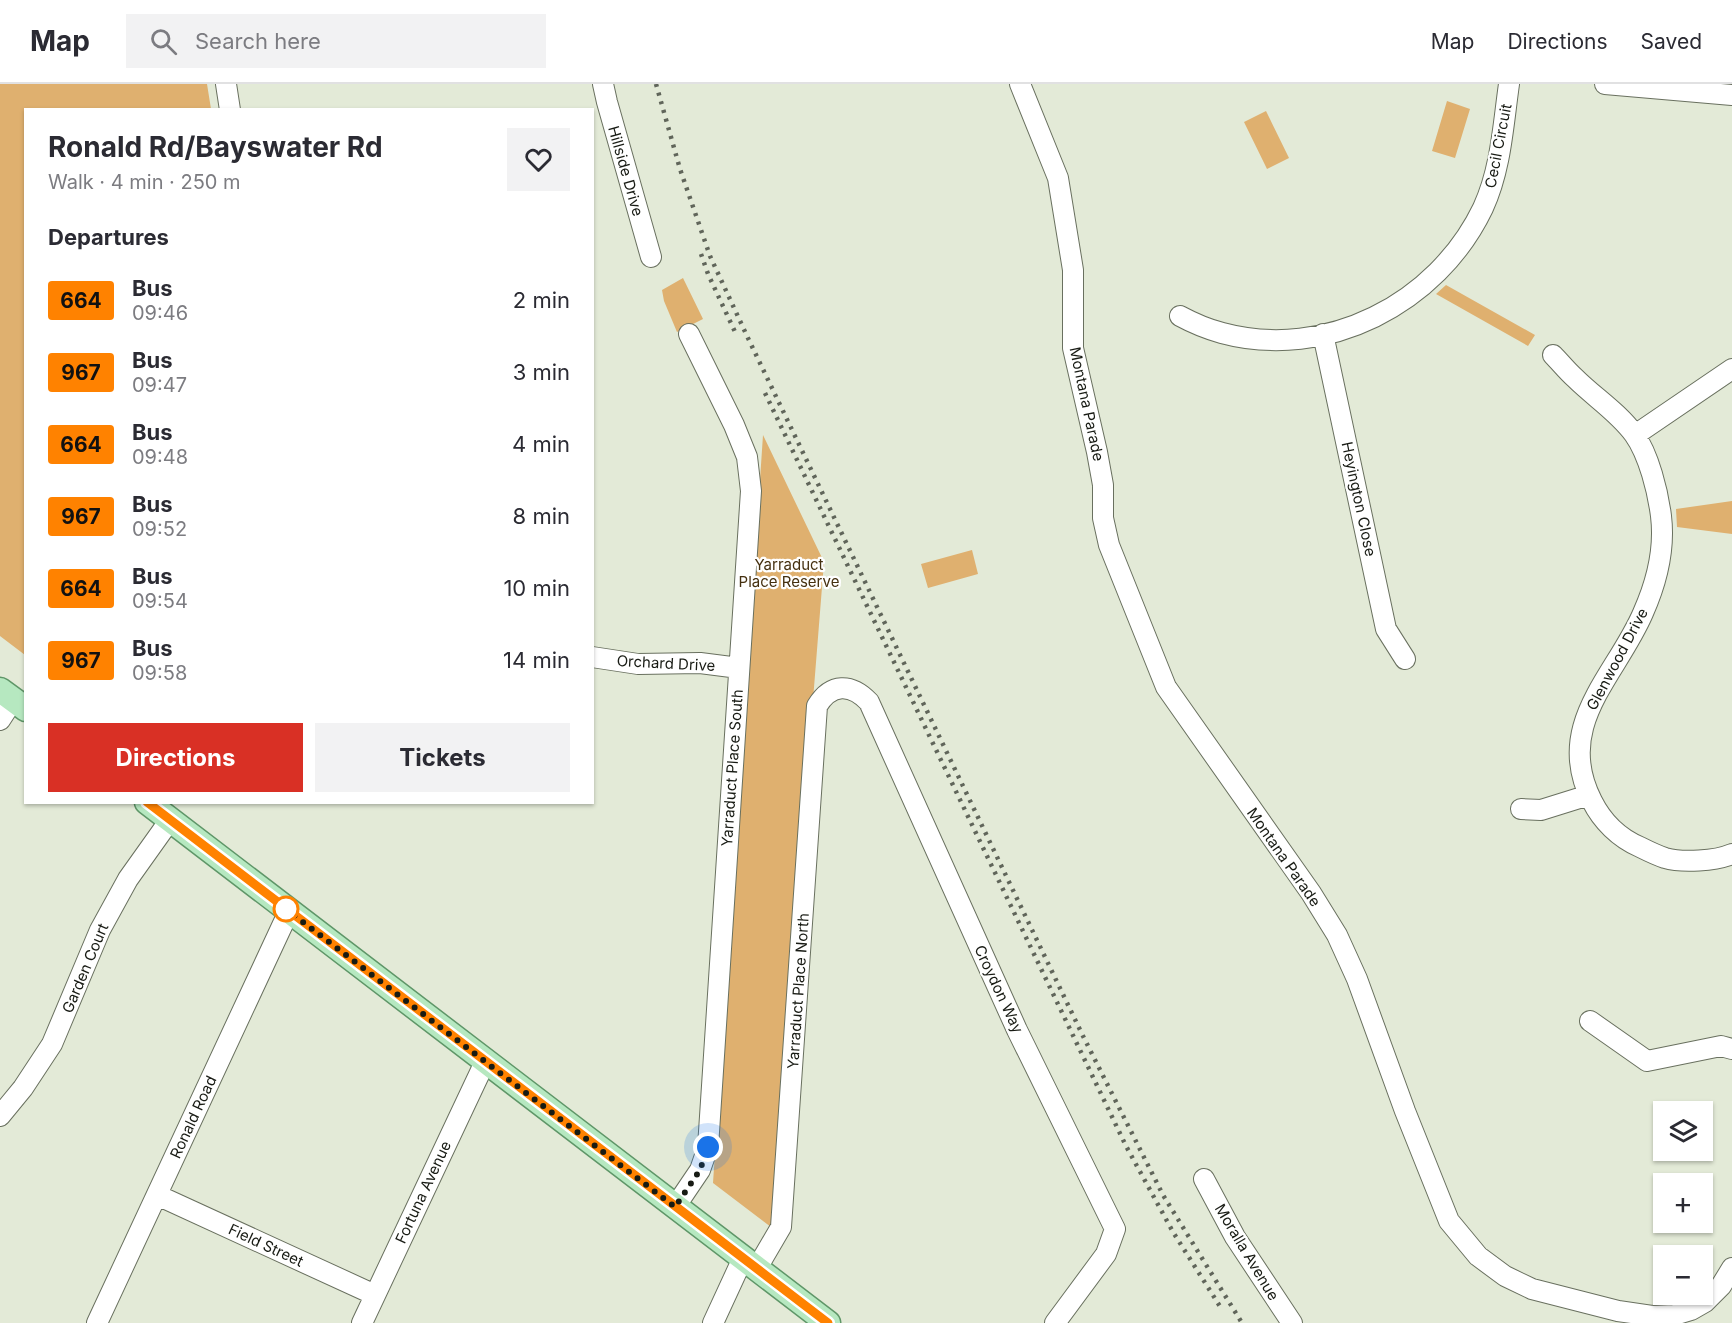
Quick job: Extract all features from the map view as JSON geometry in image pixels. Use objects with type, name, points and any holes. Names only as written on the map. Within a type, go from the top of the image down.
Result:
[{"type":"main road","points":[[150,804],[828,1323]]},
{"type":"street","points":[[226,84],[230,108]]},
{"type":"street","name":"Hillside Drive","points":[[603,84],[651,257]]},
{"type":"street","name":"Montana Parade","points":[[1020,84],[1058,178],[1072,270],[1073,348],[1097,452],[1103,485],[1102,518],[1109,545],[1166,687],[1311,893],[1337,935],[1357,979],[1405,1112],[1449,1221],[1478,1256],[1505,1276],[1533,1289],[1618,1311],[1652,1316],[1674,1315],[1691,1310],[1705,1302],[1721,1286],[1732,1268]]},
{"type":"street","name":"Cecil Circuit","points":[[1180,316],[1222,334],[1259,340],[1294,340],[1358,325],[1391,309],[1432,278],[1455,253],[1470,232],[1492,184],[1499,156],[1509,84]]},
{"type":"street","points":[[1605,84],[1732,95]]},
{"type":"street","name":"Yarraduct Place South","points":[[675,1207],[700,1170],[708,1147],[751,490],[747,457],[734,424],[689,334]]},
{"type":"street","name":"Heyington Close","points":[[1323,334],[1386,629],[1405,659]]},
{"type":"street","name":"Glenwood Drive","points":[[1553,354],[1635,435],[1649,468],[1661,518],[1662,537],[1659,563],[1652,590],[1642,616],[1587,711],[1580,753],[1582,773],[1589,795],[1598,813],[1614,831],[1634,845],[1667,859],[1694,861],[1732,854]]},
{"type":"street","points":[[1635,435],[1732,369]]},
{"type":"street","name":"Orchard Drive","points":[[594,657],[638,664],[700,663],[739,668]]},
{"type":"street","name":"Croydon Way","points":[[817,706],[823,697],[842,688],[853,689],[869,702],[1017,1030],[1115,1229],[1106,1254],[1055,1323]]},
{"type":"street","name":"Yarraduct Place North","points":[[713,1323],[750,1263],[781,1227],[817,706]]},
{"type":"street","points":[[1521,809],[1540,810],[1589,795]]},
{"type":"street","name":"Garden Court","points":[[0,1116],[23,1088],[52,1044],[100,930],[128,879],[170,820]]},
{"type":"street","name":"Ronald Road","points":[[97,1323],[288,911]]},
{"type":"street","points":[[1590,1021],[1647,1061],[1721,1046],[1732,1049]]},
{"type":"street","name":"Fortuna Avenue","points":[[362,1323],[485,1062]]},
{"type":"street","name":"Moralla Avenue","points":[[1204,1179],[1235,1237],[1292,1323]]},
{"type":"street","name":"Field Street","points":[[157,1195],[375,1295]]},
{"type":"green space","points":[[0,84],[207,84],[211,108],[24,108],[24,654],[0,636]]},
{"type":"green space","points":[[1447,101],[1470,109],[1455,158],[1432,151]]},
{"type":"green space","points":[[1266,111],[1289,158],[1267,169],[1244,122]]},
{"type":"green space","points":[[683,278],[703,319],[677,332],[664,301],[662,290]]},
{"type":"green space","points":[[1446,285],[1535,335],[1528,346],[1436,294]]},
{"type":"green space","name":"Yarraduct Place Reserve","points":[[763,435],[824,562],[771,1227],[713,1183]]},
{"type":"green space","points":[[1732,501],[1732,534],[1677,527],[1676,509]]},
{"type":"green space","points":[[972,550],[978,574],[928,588],[921,564]]},
{"type":"railway","points":[[656,84],[680,169],[710,256],[747,336],[1082,1034],[1163,1195],[1242,1323]]},
{"type":"railway","points":[[701,254],[736,334]]},
{"type":"railway","points":[[765,393],[1126,1146],[1173,1232],[1221,1308]]},
{"type":"bus line","name":"664","points":[[150,804],[828,1323]]},
{"type":"route","points":[[286,909],[675,1207],[700,1170],[708,1147]]}]
